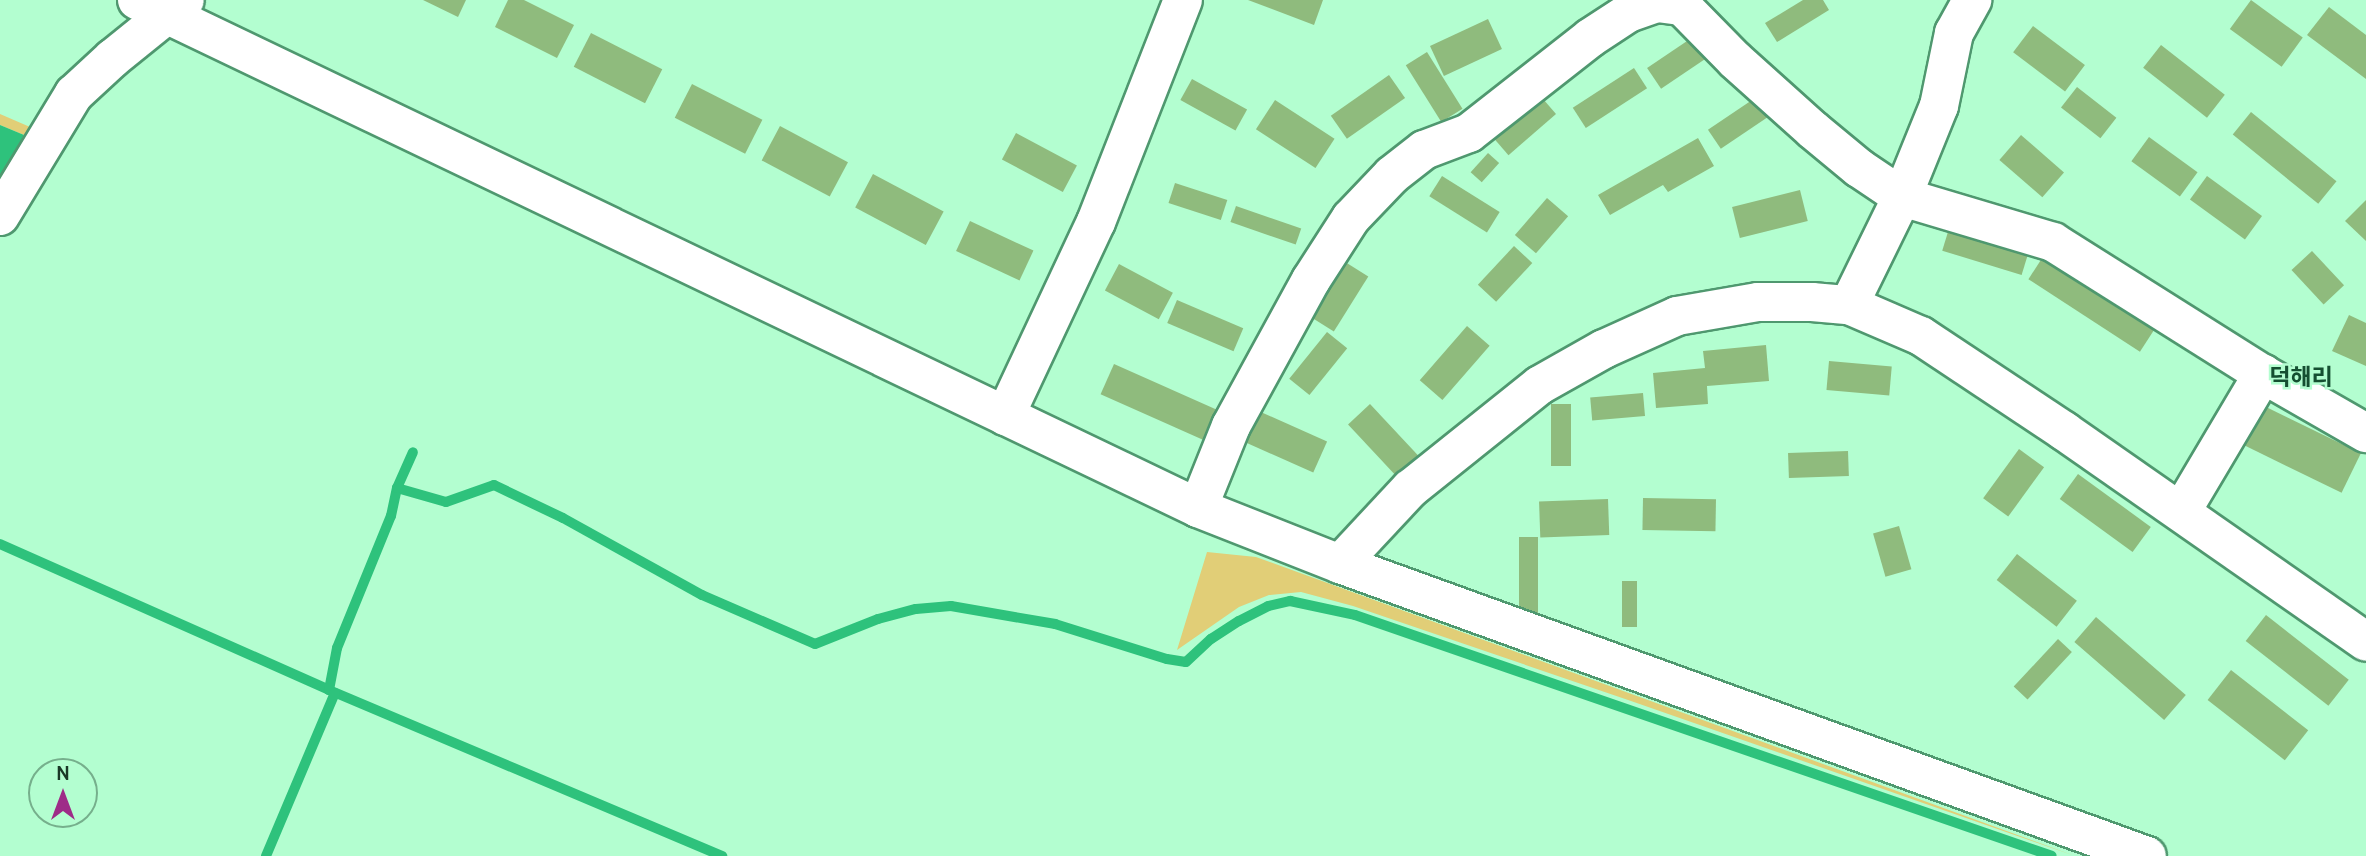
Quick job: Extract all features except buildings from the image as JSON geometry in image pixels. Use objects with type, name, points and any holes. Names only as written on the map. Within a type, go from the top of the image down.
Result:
[{"type":"street","points":[[1005,416],[1096,222],[1183,0]]},
{"type":"street","points":[[1849,305],[1902,197],[1939,106],[1954,33],[1972,0]]},
{"type":"street","points":[[1198,508],[1231,426],[1311,280],[1351,218],[1392,175],[1424,150],[1469,133],[1590,37],[1628,13],[1657,3],[1682,6],[1813,131],[1859,168],[1902,197],[2053,242],[2263,373],[2366,433]]},
{"type":"street","points":[[0,216],[74,94],[113,58],[163,5],[1198,508],[1339,564],[2147,856]]},
{"type":"street","points":[[1339,564],[1421,481],[1540,385],[1604,349],[1677,316],[1690,313],[1758,302],[1849,305],[1921,336],[2181,512],[2366,642]]},
{"type":"street","points":[[2181,512],[2263,373]]},
{"type":"shaded area","points":[[0,114],[37,130],[0,182],[24,135],[0,125]]},
{"type":"shaded area","points":[[0,125],[24,135],[0,182]]},
{"type":"shaded area","points":[[1207,552],[1256,557],[2075,856],[1353,606],[1301,592],[1269,595],[1239,607],[1177,650]]},
{"type":"waterway","points":[[329,690],[337,648],[391,516],[397,488],[413,452]]},
{"type":"waterway","points":[[397,488],[446,502],[494,485],[563,518],[702,595],[815,644],[878,619],[916,609],[951,606],[1055,624],[1167,659],[1186,662],[1211,639],[1268,606],[1290,601],[1355,615],[2052,856]]},
{"type":"waterway","points":[[0,544],[329,690],[722,856]]},
{"type":"waterway","points":[[266,856],[335,693]]},
{"type":"district","name":"덕해리","points":[[2301,377]]}]
